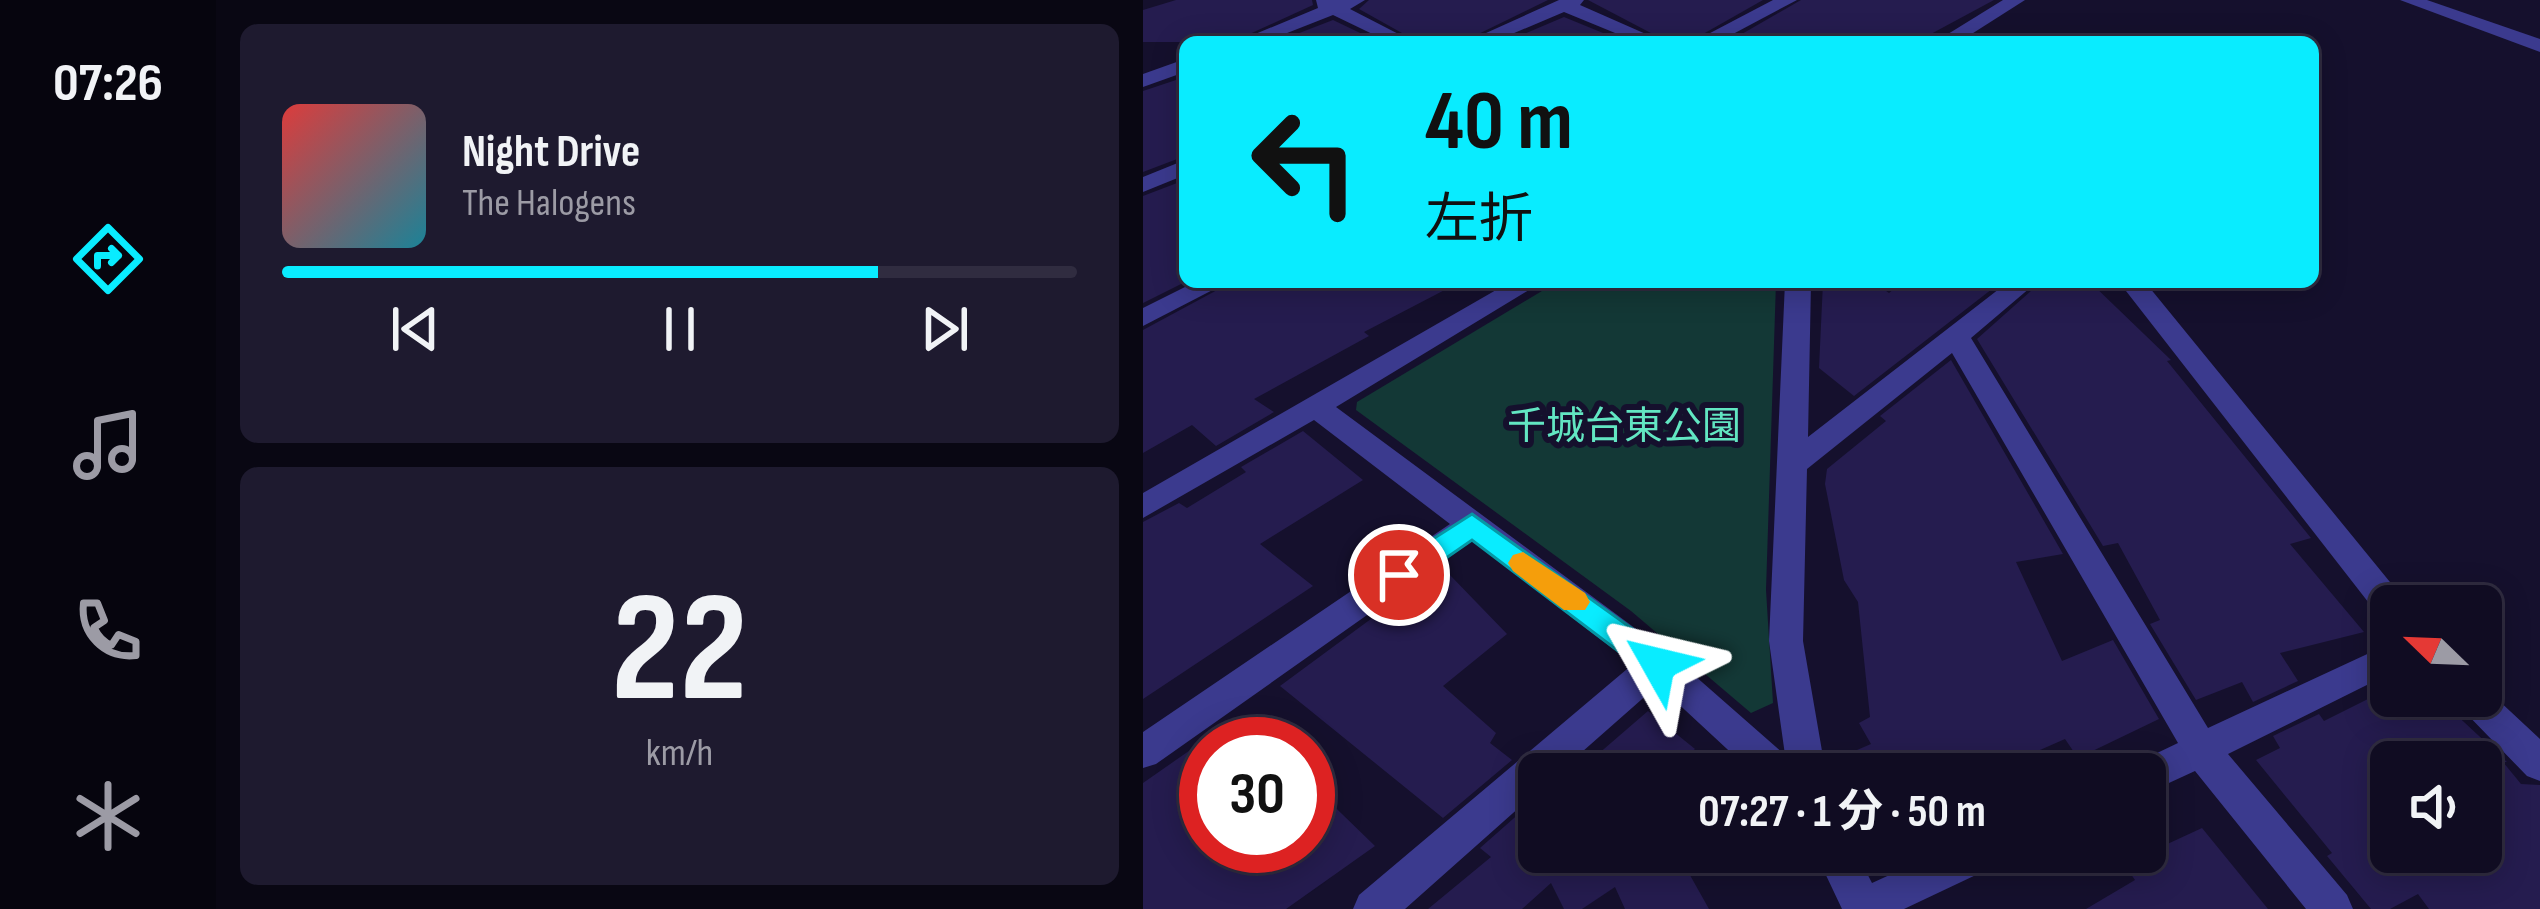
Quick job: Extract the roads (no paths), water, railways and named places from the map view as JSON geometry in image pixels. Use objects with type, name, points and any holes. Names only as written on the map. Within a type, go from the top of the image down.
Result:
[{"type":"street","points":[[1259,36],[1326,4],[1356,0]]},
{"type":"street","points":[[1715,36],[1788,0]]},
{"type":"street","points":[[1955,36],[2016,0]]},
{"type":"street","points":[[2412,0],[2540,35]]},
{"type":"street","points":[[2412,0],[2540,46]]},
{"type":"street","points":[[1490,36],[1569,2],[1641,36]]},
{"type":"street","points":[[1326,4],[1392,36]]},
{"type":"street","points":[[1143,81],[1179,67]]},
{"type":"street","points":[[1143,185],[1179,170]]},
{"type":"street","points":[[1143,318],[1203,288]]},
{"type":"street","points":[[1143,507],[1519,288]]},
{"type":"street","points":[[1798,288],[1786,641],[1804,753]]},
{"type":"street","points":[[1795,464],[2016,288]]},
{"type":"street","points":[[2136,288],[2373,585]]},
{"type":"street","points":[[1955,336],[2202,751],[2332,909]]},
{"type":"street","points":[[1315,406],[1658,664],[1757,753]]},
{"type":"street","points":[[1143,752],[1472,525]]},
{"type":"street","points":[[1374,909],[1658,664]]},
{"type":"street","points":[[2166,767],[2370,667]]},
{"type":"street","points":[[2494,717],[2540,764]]},
{"type":"street","points":[[1845,873],[1863,909],[1939,873]]},
{"type":"park label","name":"千城台東公園","points":[[1624,427]]}]
